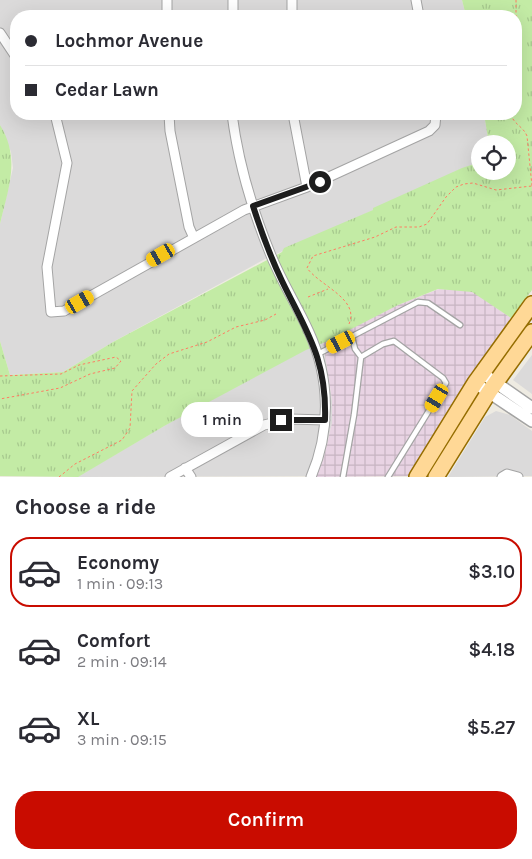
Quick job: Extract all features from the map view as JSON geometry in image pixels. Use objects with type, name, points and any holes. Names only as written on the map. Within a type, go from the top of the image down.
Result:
[{"type":"main road","points":[[417,476],[479,378],[532,304]]},
{"type":"main road","points":[[436,476],[493,387],[532,332]]},
{"type":"street","points":[[0,33],[10,48]]},
{"type":"street","points":[[56,120],[67,162],[47,267],[51,312],[64,311],[194,236],[253,206],[306,187],[429,130],[435,125],[435,120]]},
{"type":"street","points":[[169,120],[189,227],[194,236]]},
{"type":"street","points":[[233,120],[237,150],[253,206],[270,254],[318,354],[325,390],[325,420],[318,455],[311,476]]},
{"type":"street","points":[[294,120],[306,187]]},
{"type":"street","points":[[479,378],[532,408]]},
{"type":"street","points":[[493,387],[532,421]]},
{"type":"street","points":[[170,476],[254,429],[272,422],[290,419],[325,420]]},
{"type":"street","points":[[185,468],[191,476]]},
{"type":"street","points":[[505,475],[518,476]]},
{"type":"lane","points":[[318,354],[422,302],[428,303],[460,325]]},
{"type":"lane","points":[[343,476],[354,415],[361,357],[355,349],[352,337]]},
{"type":"lane","points":[[361,357],[383,344],[394,341],[443,378],[446,384],[388,476]]},
{"type":"path","points":[[349,324],[352,316],[349,305],[341,295],[328,289],[307,268],[313,256],[375,237],[396,228],[419,227],[427,224],[446,197],[456,187],[464,184],[473,183],[496,190],[532,186],[527,136],[525,130],[516,125],[513,120]]},
{"type":"path","points":[[308,297],[328,289]]},
{"type":"path","points":[[59,476],[75,464],[122,440],[130,428],[132,391],[149,371],[169,354],[207,342],[236,327],[265,320],[276,314]]},
{"type":"path","points":[[0,376],[61,374],[79,365],[116,357],[121,361],[115,368],[90,374],[60,388],[0,399]]},
{"type":"shaded area","points":[[0,0],[462,0],[464,10],[10,10],[10,120],[485,120],[488,135],[471,135],[471,166],[265,259],[113,342],[63,372],[10,375],[0,341],[0,224],[13,168],[11,152],[0,125]]},
{"type":"shaded area","points":[[439,289],[472,291],[511,318],[409,476],[316,477],[324,457],[332,423],[332,400],[323,342],[398,305]]},
{"type":"shaded area","points":[[323,342],[332,401],[332,423],[324,457],[316,476],[77,477],[176,419],[308,348]]},
{"type":"shaded area","points":[[532,355],[532,394],[513,380]]},
{"type":"shaded area","points":[[496,411],[510,415],[532,431],[532,476],[448,477],[485,417]]},
{"type":"green space","points":[[462,0],[532,0],[532,290],[511,318],[472,292],[438,289],[398,305],[328,341],[306,350],[166,425],[78,477],[0,476],[0,341],[10,375],[63,372],[113,342],[282,252],[284,248],[373,210],[373,208],[462,168],[471,165],[471,180],[516,180],[516,135],[488,135],[485,120],[522,120],[522,10],[464,10]]},
{"type":"green space","points":[[0,125],[10,150],[11,174],[0,224]]},
{"type":"route","points":[[281,420],[325,420],[324,380],[318,354],[310,334],[276,268],[253,206],[320,182]]}]
